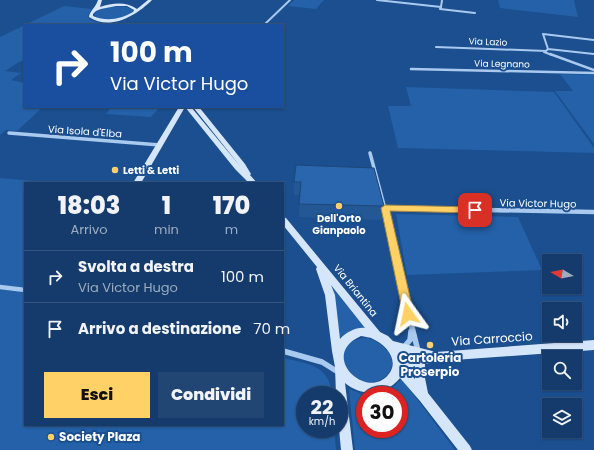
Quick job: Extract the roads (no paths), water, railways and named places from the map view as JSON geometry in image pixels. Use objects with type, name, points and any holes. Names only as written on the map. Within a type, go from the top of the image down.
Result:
[{"type":"main road","points":[[100,0],[98,6],[91,14],[91,17],[114,24]]},
{"type":"main road","points":[[113,0],[134,7],[136,10],[130,24]]},
{"type":"main road","points":[[95,10],[132,0]]},
{"type":"main road","points":[[102,20],[123,19],[135,13],[150,0]]},
{"type":"main road","points":[[113,5],[130,6]]},
{"type":"main road","points":[[138,182],[181,108]]},
{"type":"main road","points":[[189,108],[237,167],[251,180]]},
{"type":"main road","points":[[197,108],[243,165],[251,180]]},
{"type":"main road","name":"Via Briantina","points":[[284,221],[376,334]]},
{"type":"main road","name":"Via Briantina","points":[[316,261],[330,295],[338,355]]},
{"type":"main road","points":[[342,373],[362,387],[378,387],[389,383],[395,376],[398,369],[397,355],[391,345],[376,334],[361,332],[351,335],[343,342],[338,355],[342,373],[347,450]]},
{"type":"main road","name":"Via Carroccio","points":[[391,345],[403,348],[419,356],[594,346]]},
{"type":"main road","points":[[419,356],[420,378],[424,397]]},
{"type":"main road","name":"Via Carroccio","points":[[398,369],[419,356]]},
{"type":"main road","points":[[398,369],[424,397],[466,450]]},
{"type":"street","points":[[265,24],[290,0]]},
{"type":"street","points":[[377,0],[441,7],[440,9],[475,14]]},
{"type":"street","points":[[441,7],[442,0]]},
{"type":"street","points":[[548,49],[543,34],[594,40]]},
{"type":"street","name":"Via Lazio","points":[[436,47],[540,51]]},
{"type":"street","points":[[540,51],[548,51],[548,49],[594,54]]},
{"type":"street","points":[[540,51],[594,71]]},
{"type":"street","name":"Via Legnano","points":[[411,68],[594,71]]},
{"type":"street","name":"Via Isola d'Elba","points":[[9,133],[160,145]]},
{"type":"street","points":[[370,153],[385,208],[419,356]]},
{"type":"street","name":"Via Victor Hugo","points":[[385,208],[594,212]]},
{"type":"street","points":[[0,287],[24,290]]},
{"type":"street","points":[[403,348],[410,340],[412,328]]},
{"type":"street","points":[[284,351],[322,362],[342,373]]},
{"type":"place","name":"Letti & Letti","points":[[115,170]]},
{"type":"place","name":"Dell'Orto Gianpaolo","points":[[339,206]]},
{"type":"place","name":"Cartoleria Proserpio","points":[[430,345]]},
{"type":"place","name":"Society Plaza","points":[[51,437]]}]
